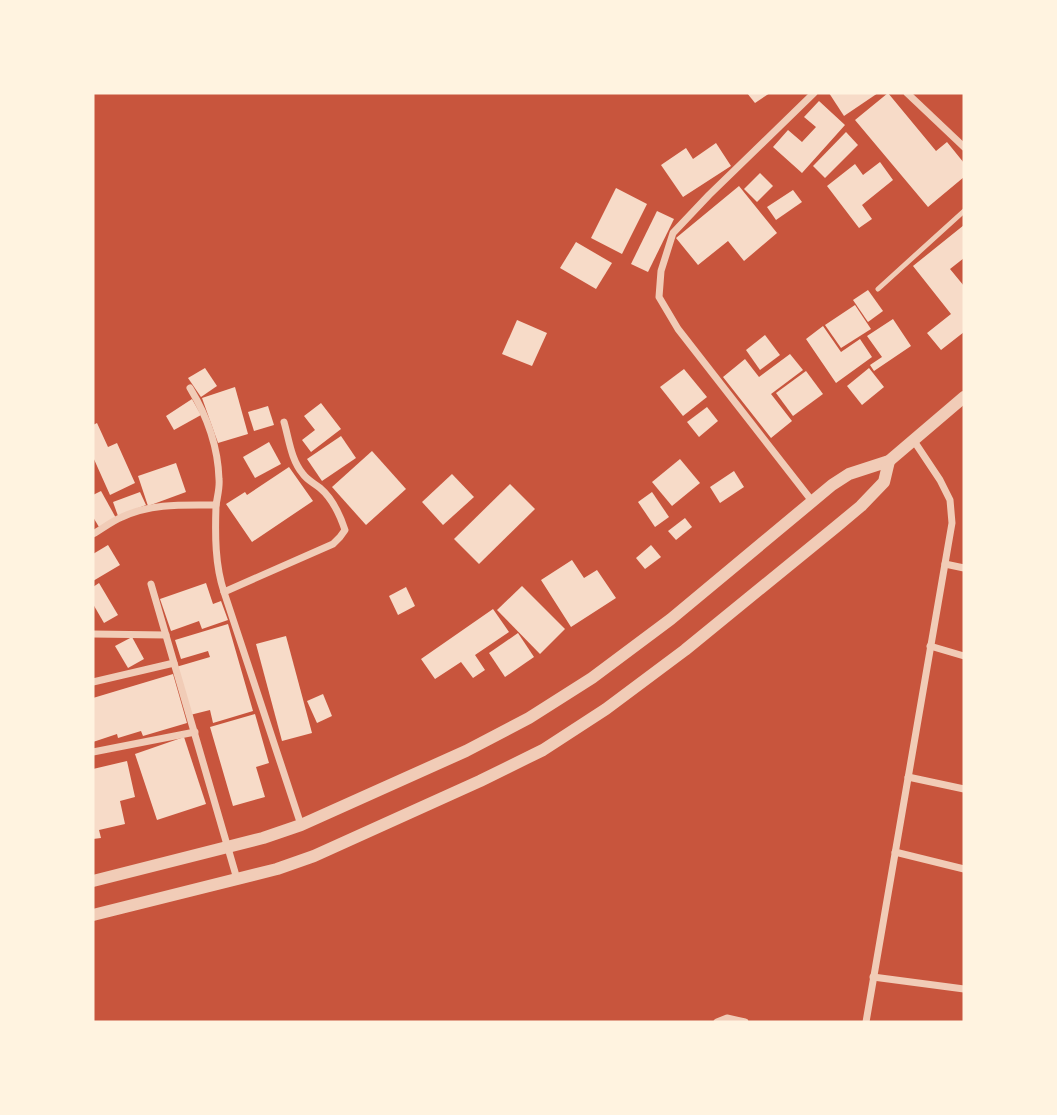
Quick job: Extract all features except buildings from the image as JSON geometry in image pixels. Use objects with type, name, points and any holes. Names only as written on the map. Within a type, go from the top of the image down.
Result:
[{"type":"street","points":[[812,501],[678,329],[659,297],[661,271],[673,233],[814,93]]},
{"type":"street","points":[[907,93],[964,147]]},
{"type":"street","points":[[190,388],[203,410],[216,450],[220,482],[216,505],[218,575],[301,825]]},
{"type":"street","points":[[93,881],[263,838],[301,825],[466,751],[529,718],[592,678],[671,619],[812,501],[849,474],[889,461],[964,397]]},
{"type":"street","points":[[224,592],[332,544],[345,530],[330,499],[302,474],[295,462],[284,422]]},
{"type":"street","points":[[866,1022],[952,523],[950,500],[914,441]]},
{"type":"street","points":[[93,915],[277,869],[314,856],[543,750],[606,709],[685,650],[845,519],[884,482],[889,461]]},
{"type":"street","points":[[93,534],[121,517],[142,510],[166,505],[216,505]]},
{"type":"street","points":[[945,564],[964,568]]},
{"type":"street","points":[[151,584],[237,879]]},
{"type":"street","points":[[93,634],[166,635]]},
{"type":"street","points":[[930,646],[964,656]]},
{"type":"street","points":[[93,682],[174,663]]},
{"type":"street","points":[[93,752],[195,733]]},
{"type":"street","points":[[908,777],[964,789]]},
{"type":"street","points":[[895,852],[964,869]]},
{"type":"street","points":[[873,977],[964,989]]},
{"type":"street","points":[[717,1022],[727,1018],[745,1022]]},
{"type":"lane","points":[[878,289],[964,211]]}]
